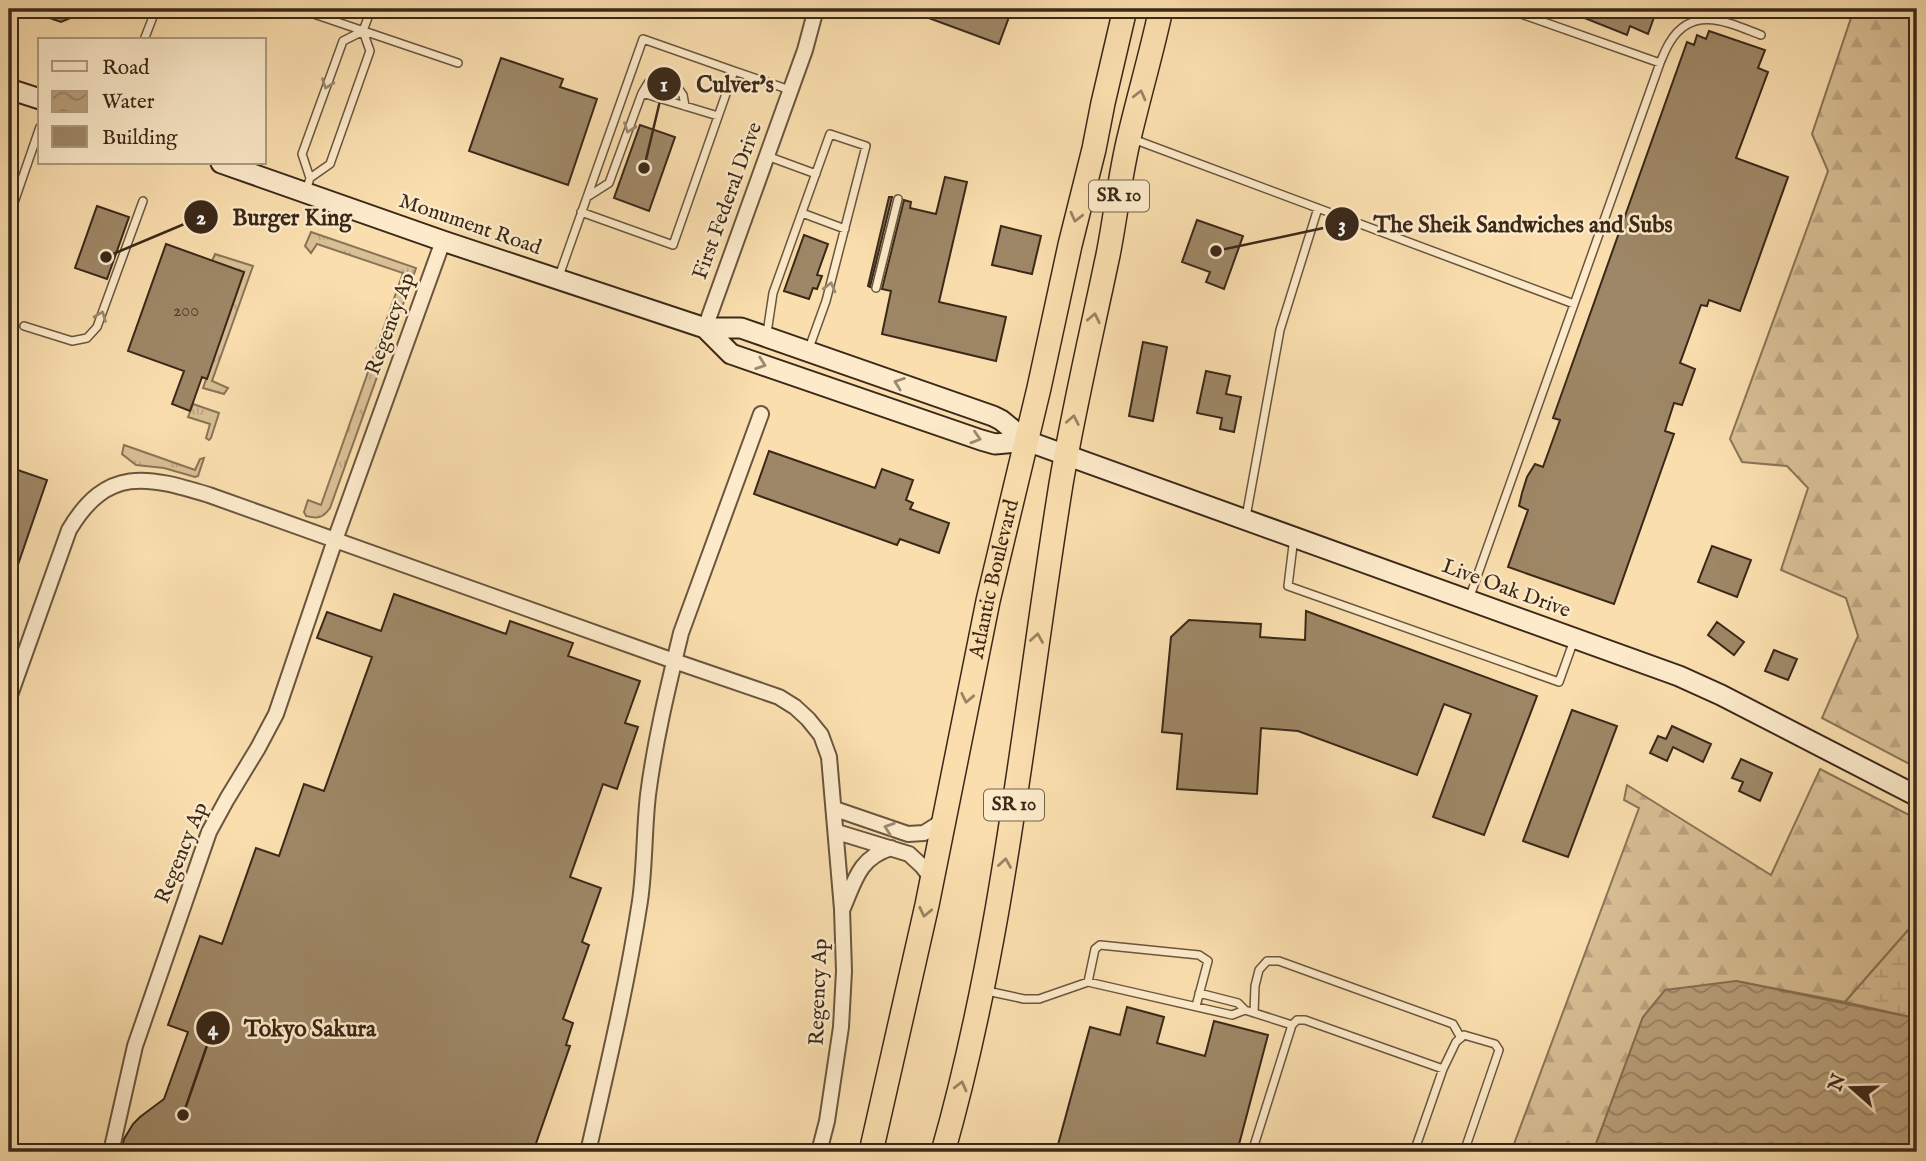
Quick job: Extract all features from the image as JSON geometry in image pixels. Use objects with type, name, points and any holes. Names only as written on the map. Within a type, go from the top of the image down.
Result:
[{"type":"highway","name":"Atlantic Boulevard","points":[[871,1152],[932,879],[988,601],[1125,9]]},
{"type":"highway","name":"SR 10","points":[[943,1152],[966,1065],[1002,883],[1066,455],[1129,137],[1161,9]]},
{"type":"main road","points":[[9,89],[38,99]]},
{"type":"main road","name":"Monument Road","points":[[225,164],[308,185],[443,241],[705,328],[741,328],[808,351],[1001,420],[1027,441],[1066,455]]},
{"type":"main road","name":"Monument Road","points":[[705,328],[731,354],[981,440],[995,444],[1027,441]]},
{"type":"main road","name":"Live Oak Drive","points":[[1066,455],[1661,668],[1714,691],[1917,796]]},
{"type":"street","name":"First Federal Drive","points":[[705,328],[805,50],[816,9]]},
{"type":"street","name":"Regency Ap","points":[[111,1152],[135,1046],[204,847],[221,809],[276,714],[335,540],[443,241]]},
{"type":"street","points":[[588,1152],[632,953],[642,884],[654,750],[674,661],[681,633],[761,414]]},
{"type":"street","name":"Regency Ap","points":[[10,692],[69,530],[79,513],[111,486],[136,480],[185,487],[779,697],[795,707],[821,735],[830,757],[835,809],[844,971],[841,1027],[827,1121],[819,1152]]},
{"type":"street","points":[[835,809],[908,834],[924,833],[943,821]]},
{"type":"street","points":[[837,832],[909,854],[932,879]]},
{"type":"street","points":[[842,909],[867,860],[877,852],[891,848]]},
{"type":"lane","points":[[145,38],[156,9]]},
{"type":"lane","points":[[299,9],[458,63]]},
{"type":"lane","points":[[308,185],[330,164],[335,151],[370,51],[363,30],[371,9]]},
{"type":"lane","points":[[1507,9],[1660,62]]},
{"type":"lane","points":[[1469,599],[1660,62],[1670,41],[1685,25],[1703,18],[1726,22],[1761,35]]},
{"type":"lane","points":[[308,185],[302,154],[343,41],[363,30]]},
{"type":"lane","points":[[558,279],[643,39],[790,90]]},
{"type":"lane","points":[[581,212],[673,244],[734,71]]},
{"type":"lane","points":[[587,197],[609,183],[648,83],[659,79],[675,84],[683,95],[685,106]]},
{"type":"lane","points":[[642,93],[718,116]]},
{"type":"lane","points":[[9,217],[38,133]]},
{"type":"lane","points":[[766,337],[773,293],[830,134],[866,146],[826,301],[808,351]]},
{"type":"lane","points":[[1129,137],[1574,304]]},
{"type":"lane","points":[[766,156],[816,174]]},
{"type":"lane","points":[[876,288],[898,199]]},
{"type":"lane","points":[[24,326],[72,341],[87,338],[97,327],[143,201]]},
{"type":"lane","points":[[1246,519],[1280,330],[1318,208]]},
{"type":"lane","points":[[802,213],[845,229]]},
{"type":"lane","points":[[1294,537],[1288,586],[1559,682],[1575,637]]},
{"type":"lane","points":[[1088,982],[1095,949],[1100,945],[1199,955],[1208,961],[1196,1006]]},
{"type":"lane","points":[[1254,1013],[1255,986],[1259,970],[1267,961],[1279,961],[1453,1024],[1461,1038]]},
{"type":"lane","points":[[982,990],[1024,999],[1039,999],[1088,982],[1232,1015],[1245,1010]]},
{"type":"lane","points":[[1199,993],[1238,1003],[1245,1010],[1292,1025]]},
{"type":"lane","points":[[1252,1152],[1292,1025],[1297,1020],[1305,1020],[1443,1069]]},
{"type":"lane","points":[[1414,1152],[1443,1069],[1456,1042],[1464,1035],[1494,1044],[1499,1050],[1464,1152]]},
{"type":"green space","points":[[1854,9],[1917,9],[1917,768],[1822,718],[1858,636],[1846,598],[1781,570],[1808,488],[1787,466],[1742,462],[1730,439],[1828,171],[1812,134]]},
{"type":"green space","points":[[311,232],[416,268],[330,508],[317,517],[306,516],[304,512],[308,500],[321,505],[403,273],[317,244],[311,253],[305,246]]},
{"type":"green space","points":[[215,254],[253,266],[212,381],[228,388],[224,394],[203,388],[244,272],[212,261]]},
{"type":"green space","points":[[193,404],[219,413],[209,440],[206,438],[210,424],[188,417]]},
{"type":"green space","points":[[124,445],[195,470],[200,459],[204,458],[198,476],[195,477],[164,468],[136,465],[122,454]]},
{"type":"green space","points":[[1820,769],[1917,819],[1917,920],[1845,1002],[1736,981],[1643,1017],[1593,1152],[1511,1152],[1639,808],[1624,800],[1627,785],[1771,875]]},
{"type":"green space","points":[[1917,920],[1917,1020],[1845,1002]]},
{"type":"water","points":[[1736,981],[1917,1020],[1917,1152],[1593,1152],[1643,1017],[1665,990]]},
{"type":"building","points":[[92,9],[61,22],[29,11]]},
{"type":"building","points":[[907,9],[1012,9],[999,44]]},
{"type":"building","points":[[1562,9],[1657,9],[1648,34],[1630,26],[1627,35]]},
{"type":"building","points":[[1709,31],[1765,50],[1758,68],[1768,72],[1736,158],[1788,177],[1740,311],[1709,300],[1707,306],[1701,305],[1680,363],[1695,369],[1682,405],[1674,403],[1665,431],[1674,434],[1614,604],[1508,567],[1528,510],[1519,506],[1527,477],[1535,464],[1543,467],[1560,420],[1553,418],[1687,42],[1694,45],[1697,35],[1706,39]]},
{"type":"building","points":[[501,58],[563,79],[560,87],[597,99],[568,185],[469,151]]},
{"type":"building","points":[[640,125],[675,137],[649,211],[614,198]]},
{"type":"building","points":[[945,177],[967,182],[939,302],[1006,317],[996,361],[882,334],[891,291],[882,289],[904,200],[911,202],[910,208],[936,214]]},
{"type":"building","points":[[889,197],[892,197],[870,287],[868,286]]},
{"type":"building","points":[[97,206],[129,217],[107,279],[75,268]]},
{"type":"building","points":[[1197,220],[1243,236],[1224,289],[1206,282],[1210,272],[1182,262]]},
{"type":"building","points":[[1001,226],[1041,236],[1032,274],[992,265]]},
{"type":"building","points":[[804,235],[828,244],[817,275],[822,276],[809,299],[784,291]]},
{"type":"building","points":[[166,244],[244,272],[207,379],[202,377],[190,411],[172,404],[184,371],[128,351]]},
{"type":"building","points":[[1143,342],[1167,347],[1153,421],[1129,416]]},
{"type":"building","points":[[1206,371],[1230,376],[1226,394],[1241,397],[1234,432],[1220,429],[1222,418],[1197,413]]},
{"type":"building","points":[[769,451],[875,488],[882,469],[913,480],[906,500],[913,503],[910,509],[949,523],[939,553],[900,539],[897,545],[754,494]]},
{"type":"building","points":[[9,467],[47,480],[11,585],[9,584]]},
{"type":"building","points":[[1712,546],[1751,560],[1737,597],[1698,582]]},
{"type":"building","points":[[394,594],[506,634],[510,621],[573,643],[568,656],[640,681],[625,723],[638,727],[617,789],[603,784],[570,877],[601,888],[582,942],[589,945],[563,1019],[573,1023],[566,1045],[570,1046],[533,1152],[121,1152],[124,1139],[133,1124],[164,1099],[188,1032],[168,1025],[200,936],[222,944],[256,848],[279,856],[304,784],[324,791],[372,657],[317,638],[327,612],[381,631]]},
{"type":"building","points":[[1306,611],[1537,696],[1484,835],[1433,817],[1471,714],[1444,704],[1417,775],[1298,731],[1261,728],[1257,794],[1177,789],[1182,734],[1162,732],[1171,637],[1189,620],[1261,624],[1260,637],[1305,640]]},
{"type":"building","points":[[1717,622],[1744,642],[1734,655],[1708,635]]},
{"type":"building","points":[[1774,650],[1797,659],[1788,680],[1765,671]]},
{"type":"building","points":[[1572,710],[1617,726],[1568,857],[1523,841]]},
{"type":"building","points":[[1672,726],[1711,744],[1703,762],[1673,747],[1667,761],[1650,753],[1658,736],[1666,739]]},
{"type":"building","points":[[1741,759],[1772,773],[1760,801],[1739,791],[1743,782],[1732,778]]},
{"type":"building","points":[[1127,1007],[1164,1017],[1157,1043],[1205,1056],[1214,1021],[1268,1035],[1237,1152],[1056,1152],[1090,1027],[1120,1035]]},
{"type":"place","name":"Culver's","points":[[644,168]]},
{"type":"place","name":"The Sheik Sandwiches and Subs","points":[[1216,251]]},
{"type":"place","name":"Burger King","points":[[106,257]]},
{"type":"place","name":"Tokyo Sakura","points":[[183,1115]]}]
